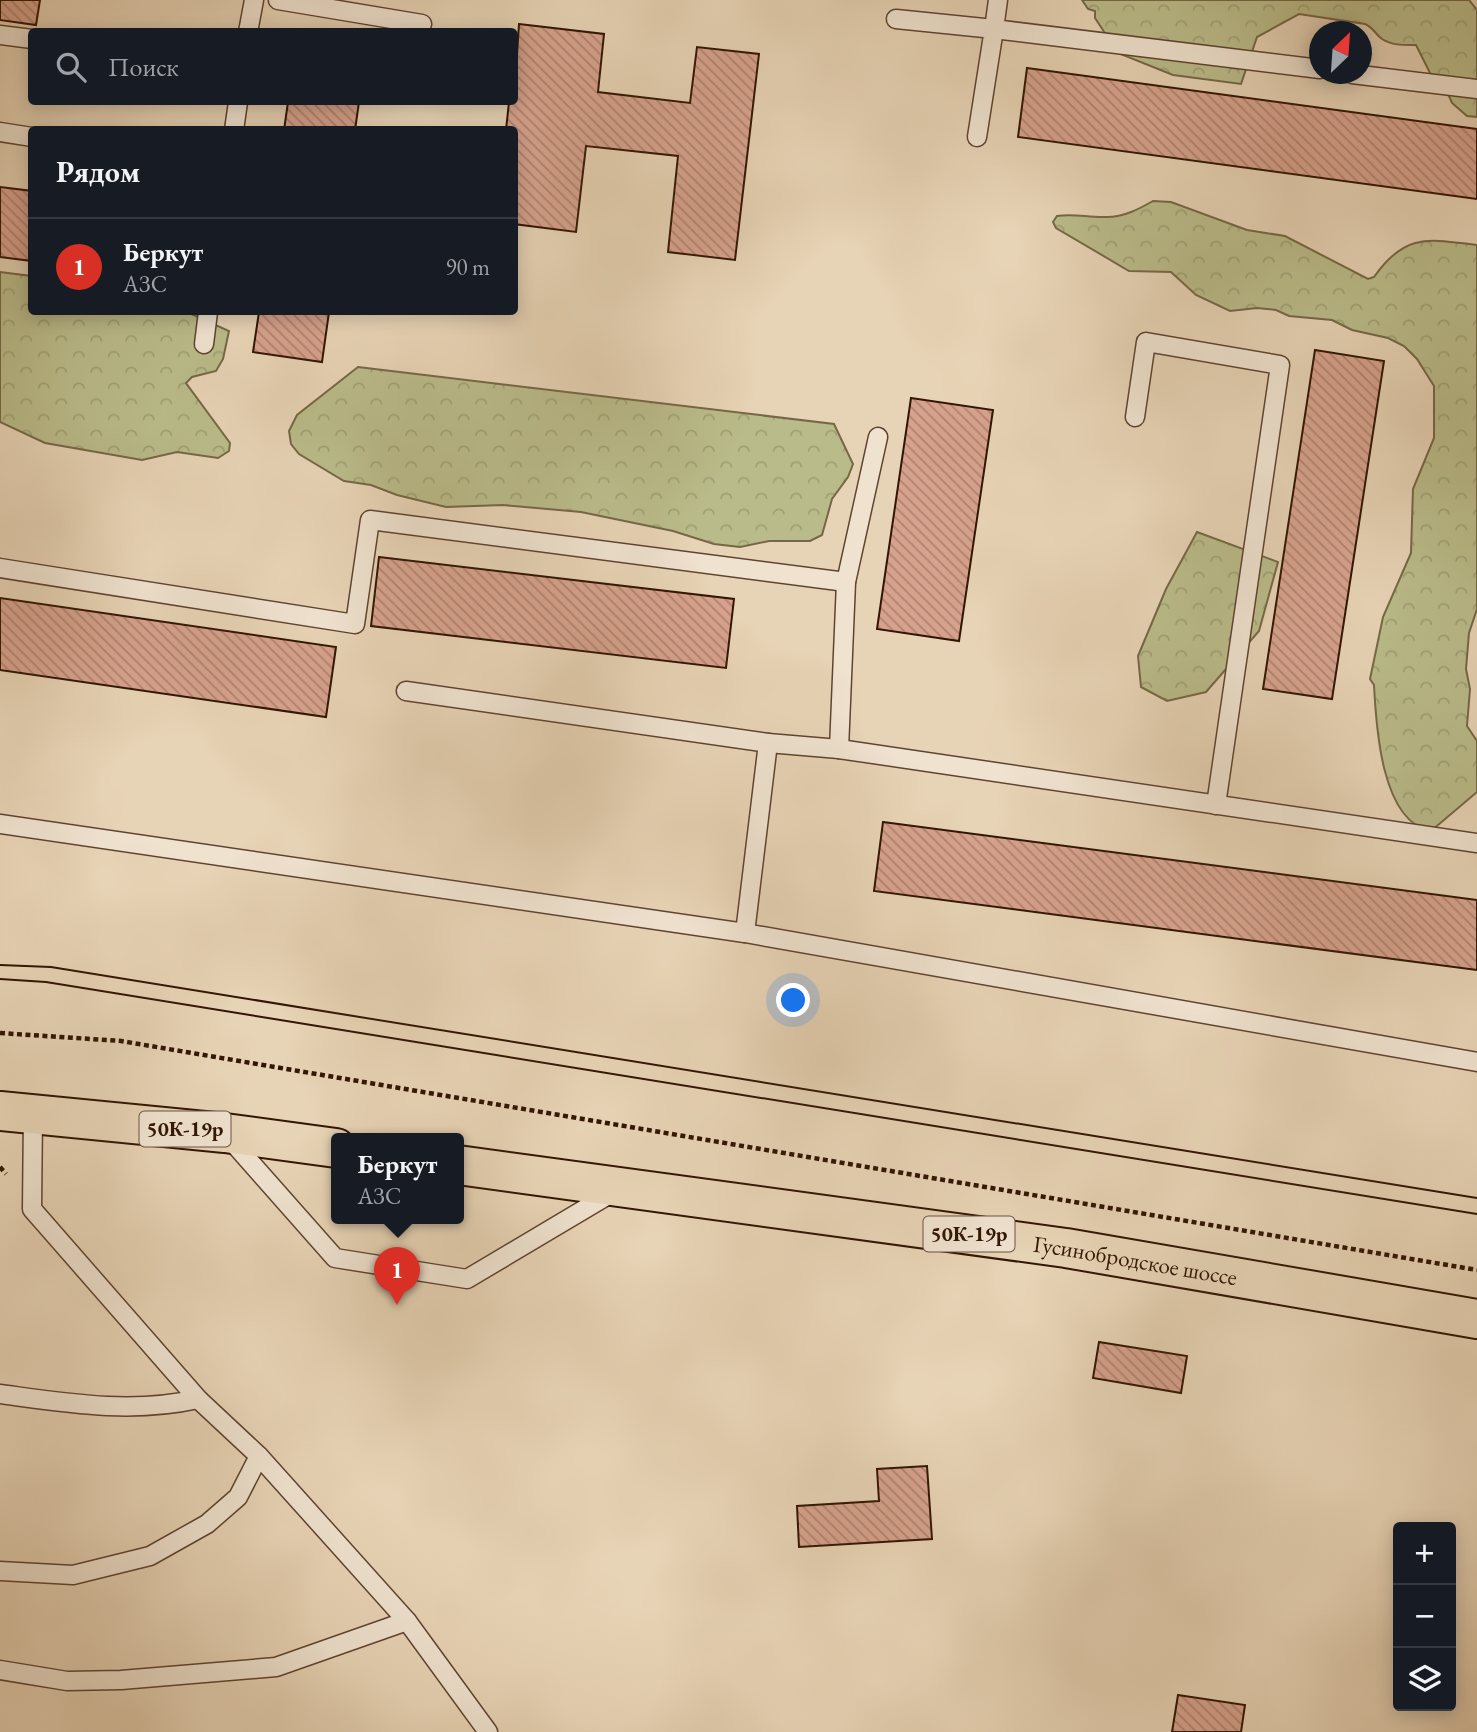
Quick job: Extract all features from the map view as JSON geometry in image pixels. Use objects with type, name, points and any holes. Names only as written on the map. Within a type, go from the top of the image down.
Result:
[{"type":"main road","name":"50К-19р","points":[[16,1112],[225,1133],[331,1147]]},
{"type":"main road","name":"Гусинобродское шоссе","points":[[464,1166],[1066,1248],[1477,1319]]},
{"type":"lane","points":[[249,28],[254,0]]},
{"type":"lane","points":[[278,0],[422,24]]},
{"type":"lane","points":[[977,137],[998,0]]},
{"type":"lane","points":[[896,19],[1309,68]]},
{"type":"lane","points":[[0,35],[28,38]]},
{"type":"lane","points":[[1372,76],[1477,89]]},
{"type":"lane","points":[[235,126],[238,105]]},
{"type":"lane","points":[[0,132],[28,136]]},
{"type":"lane","points":[[204,344],[208,315]]},
{"type":"lane","points":[[1135,416],[1146,342],[1280,365],[1216,805]]},
{"type":"lane","points":[[839,749],[846,582],[878,437]]},
{"type":"lane","points":[[0,568],[355,624],[370,520],[846,582]]},
{"type":"lane","points":[[406,691],[768,743],[839,749],[1477,843]]},
{"type":"lane","points":[[745,933],[768,743]]},
{"type":"lane","points":[[0,824],[745,933],[1477,1062]]},
{"type":"lane","points":[[16,1112],[32,1209],[198,1399],[259,1456],[407,1621],[488,1732]]},
{"type":"lane","points":[[225,1133],[335,1258],[467,1279],[621,1187]]},
{"type":"lane","points":[[0,1394],[102,1407],[138,1408],[198,1399]]},
{"type":"lane","points":[[0,1571],[74,1575],[150,1556],[207,1524],[238,1497],[259,1456]]},
{"type":"lane","points":[[0,1670],[67,1681],[121,1680],[276,1667],[407,1621]]},
{"type":"path","points":[[0,1033],[121,1041],[1477,1270]]},
{"type":"green space","points":[[1082,0],[1469,0],[1477,10],[1477,117],[1467,116],[1452,103],[1445,87],[1430,73],[1416,45],[1399,45],[1386,41],[1372,29],[1372,21],[1345,21],[1299,14],[1257,37],[1241,84],[1173,75],[1118,53],[1095,18],[1095,11],[1088,9]]},
{"type":"green space","points":[[1153,201],[1171,202],[1247,230],[1285,236],[1368,279],[1374,277],[1396,253],[1418,242],[1444,241],[1477,245],[1477,609],[1469,633],[1466,669],[1470,689],[1467,726],[1477,741],[1477,792],[1431,831],[1414,824],[1401,810],[1392,791],[1384,770],[1374,685],[1370,679],[1383,617],[1411,553],[1413,489],[1434,438],[1434,386],[1417,359],[1404,346],[1388,338],[1352,330],[1332,320],[1289,316],[1276,310],[1257,308],[1230,311],[1196,295],[1171,272],[1129,271],[1056,228],[1053,222],[1057,216],[1063,215],[1119,216]]},
{"type":"green space","points":[[0,272],[28,276],[28,315],[194,315],[229,331],[223,359],[216,371],[192,377],[186,383],[230,443],[229,451],[218,458],[177,452],[142,460],[45,443],[0,422]]},
{"type":"green space","points":[[358,367],[834,424],[853,464],[848,477],[832,499],[822,535],[810,541],[769,541],[740,547],[714,544],[673,531],[581,512],[503,505],[446,507],[397,495],[371,485],[344,481],[299,454],[291,444],[289,431],[297,415]]},
{"type":"green space","points":[[1197,532],[1278,562],[1259,631],[1206,692],[1167,701],[1141,687],[1138,656],[1166,589]]},
{"type":"building","points":[[0,0],[40,0],[36,25],[0,20]]},
{"type":"building","points":[[519,24],[604,34],[598,92],[690,103],[697,47],[759,54],[735,260],[668,252],[678,156],[586,146],[576,232],[518,225],[518,126],[506,126],[509,105],[518,105]]},
{"type":"building","points":[[1027,68],[1477,129],[1477,199],[1018,137]]},
{"type":"building","points":[[288,105],[359,105],[356,126],[285,126]]},
{"type":"building","points":[[0,187],[28,190],[28,260],[0,257]]},
{"type":"building","points":[[259,315],[329,315],[322,362],[253,352]]},
{"type":"building","points":[[1315,350],[1384,361],[1332,699],[1263,689]]},
{"type":"building","points":[[911,398],[993,410],[959,641],[877,629]]},
{"type":"building","points":[[379,557],[734,599],[726,668],[371,626]]},
{"type":"building","points":[[0,598],[336,647],[326,717],[0,670]]},
{"type":"building","points":[[883,822],[1477,900],[1477,970],[874,891]]},
{"type":"building","points":[[1099,1342],[1187,1356],[1181,1393],[1093,1378]]},
{"type":"building","points":[[927,1466],[932,1539],[799,1547],[797,1506],[879,1501],[877,1469]]},
{"type":"building","points":[[1178,1695],[1245,1705],[1241,1732],[1172,1732]]},
{"type":"tram line","points":[[0,965],[51,967],[1477,1198]]},
{"type":"tram line","points":[[0,979],[46,982],[1477,1214]]},
{"type":"place","name":"Беркут","points":[[397,1305]]}]
